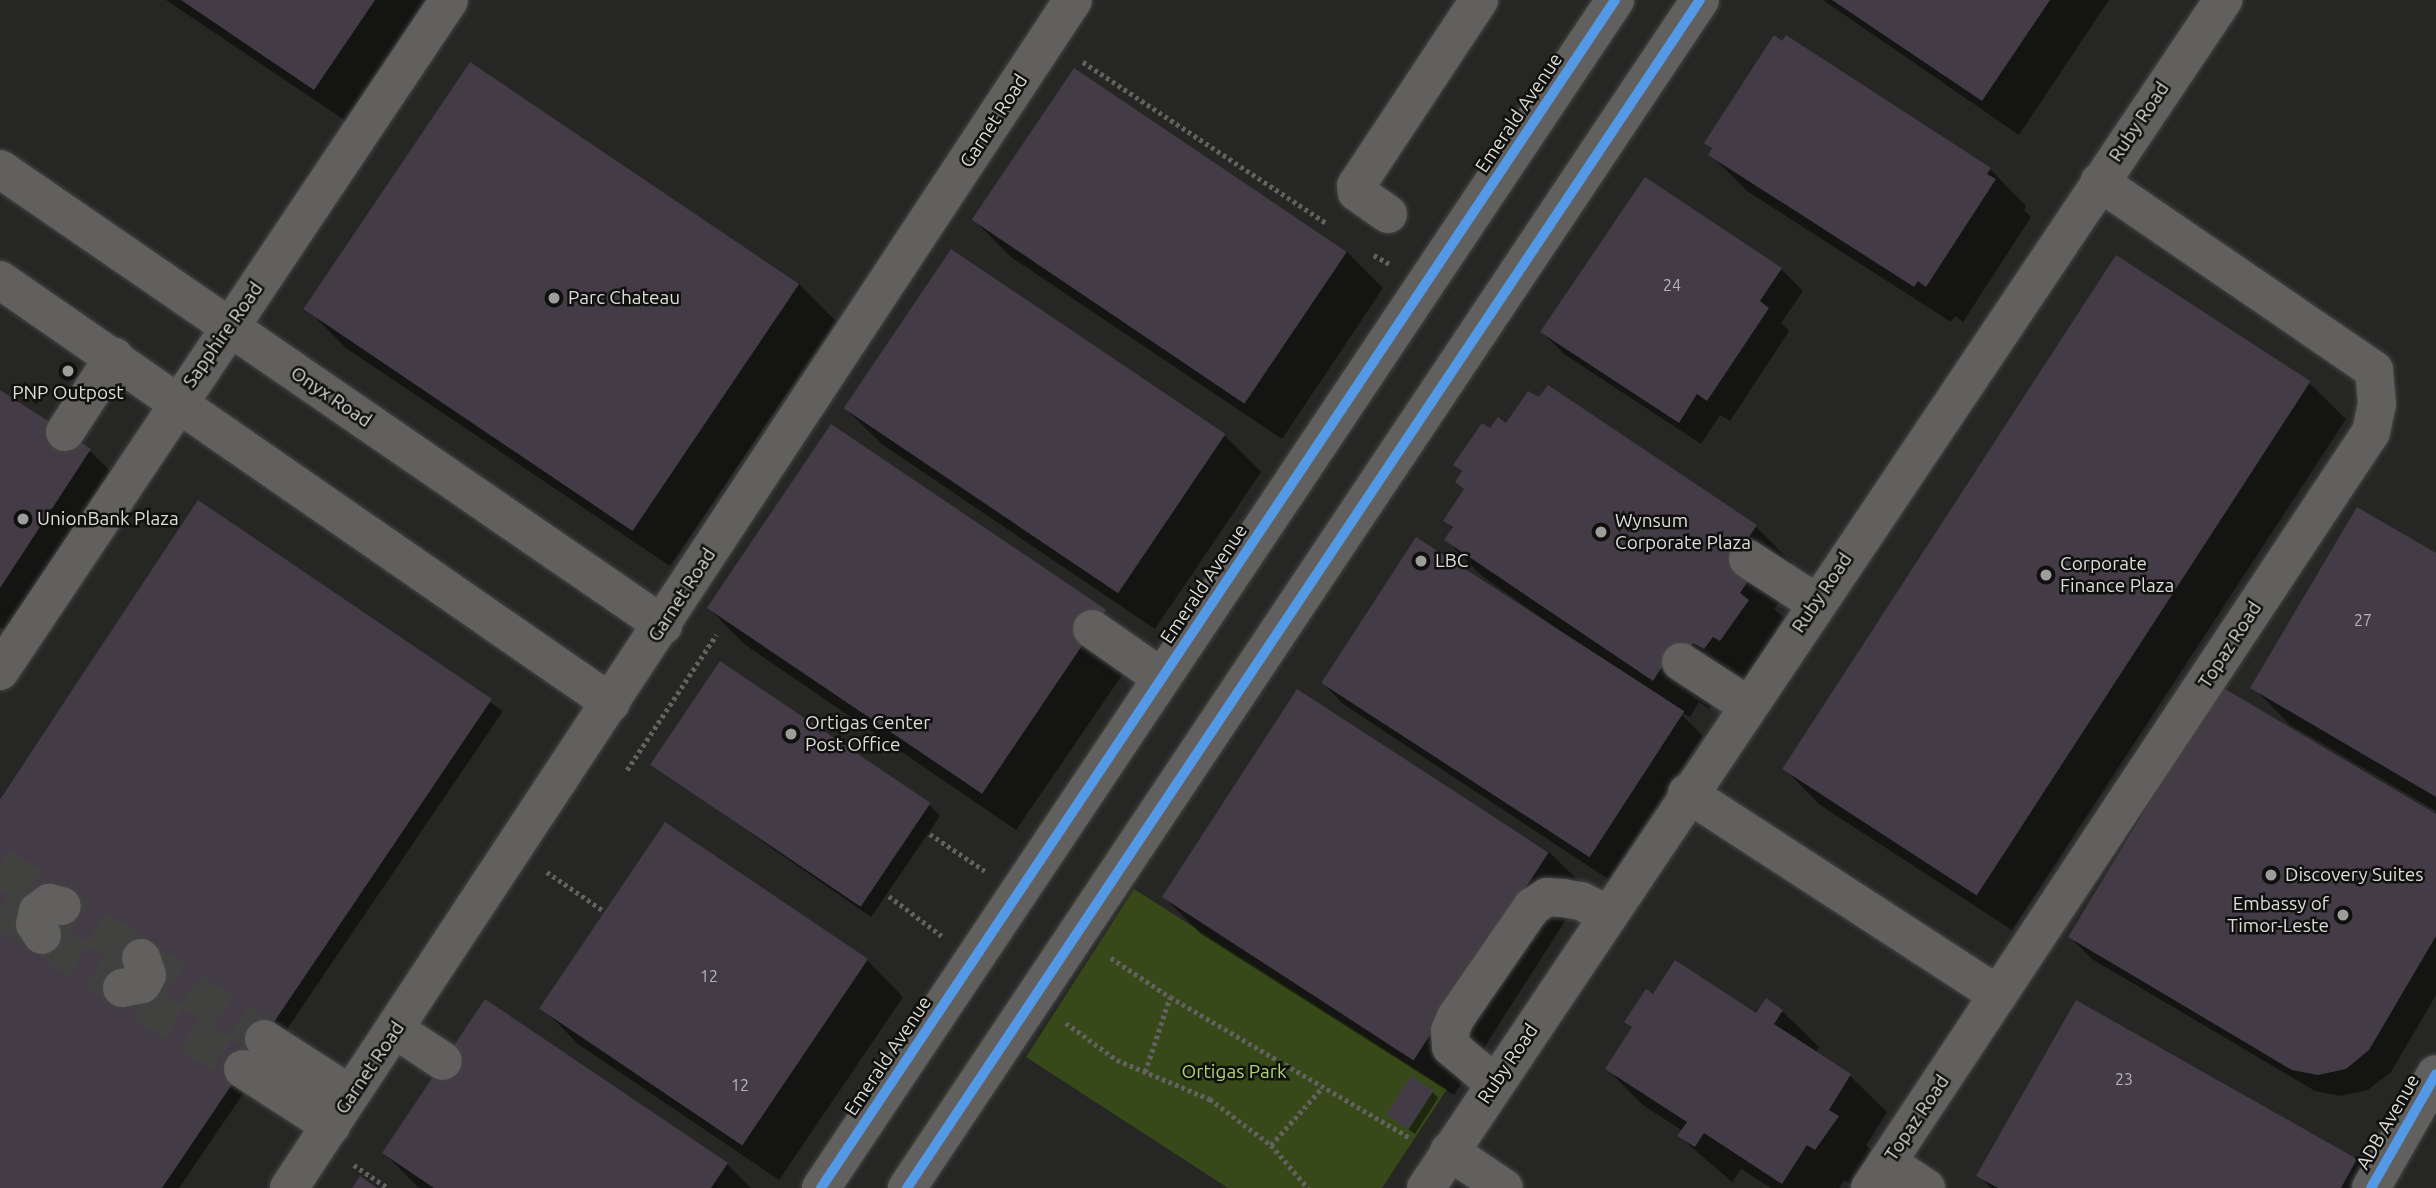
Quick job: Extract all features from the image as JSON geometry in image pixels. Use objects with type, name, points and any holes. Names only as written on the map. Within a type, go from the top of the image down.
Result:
[{"type":"street","name":"Sapphire Road","points":[[0,671],[177,400],[449,0]]},
{"type":"street","name":"Garnet Road","points":[[298,1185],[341,1111],[1073,0]]},
{"type":"street","points":[[1388,214],[1357,192],[1356,186],[1479,0]]},
{"type":"street","name":"Emerald Avenue","points":[[821,1188],[1615,0]]},
{"type":"street","points":[[907,1188],[1700,0]]},
{"type":"street","name":"Ruby Road","points":[[1426,1188],[1687,793],[2223,0]]},
{"type":"street","name":"Onyx Road","points":[[0,169],[663,625]]},
{"type":"street","name":"Topaz Road","points":[[1878,1175],[2371,432],[2378,404],[2374,370],[2099,182]]},
{"type":"street","points":[[0,280],[611,703]]},
{"type":"street","points":[[65,432],[114,357]]},
{"type":"street","points":[[1748,559],[1815,603]]},
{"type":"street","points":[[1092,629],[1162,678]]},
{"type":"street","points":[[1681,662],[1747,705]]},
{"type":"street","points":[[1687,793],[1998,995]]},
{"type":"street","points":[[1495,1084],[1451,1047],[1450,1031],[1456,1017],[1531,907],[1547,897],[1562,898],[1581,901],[1607,914]]},
{"type":"street","points":[[396,1030],[443,1061]]},
{"type":"street","points":[[254,1054],[341,1111]]},
{"type":"street","name":"ADB Avenue","points":[[2371,1188],[2436,1074]]},
{"type":"street","points":[[1449,1152],[1504,1188]]},
{"type":"street","points":[[1878,1175],[1926,1188]]},
{"type":"path","points":[[1048,38],[1338,231]]},
{"type":"path","points":[[1362,246],[1405,274],[1416,298]]},
{"type":"path","points":[[626,771],[716,635]]},
{"type":"path","points":[[930,834],[1018,894]]},
{"type":"path","points":[[514,849],[604,911]]},
{"type":"path","points":[[889,896],[974,958]]},
{"type":"path","points":[[1103,953],[1170,997],[1322,1088],[1419,1143],[1449,1152]]},
{"type":"path","points":[[1145,1072],[1170,997]]},
{"type":"path","points":[[1058,1017],[1117,1060],[1210,1099],[1271,1145],[1308,1188]]},
{"type":"path","points":[[1271,1145],[1322,1088]]},
{"type":"green space","name":"Ortigas Park","points":[[1134,889],[1447,1089],[1382,1188],[1228,1188],[1026,1057]]},
{"type":"building","points":[[181,0],[375,0],[314,90]]},
{"type":"building","points":[[1832,0],[2050,0],[1982,101]]},
{"type":"building","points":[[1774,35],[1782,41],[1786,35],[1991,168],[1987,174],[1996,179],[1926,287],[1918,281],[1914,287],[1708,155],[1712,148],[1704,143]]},
{"type":"building","name":"Parc Chateau","points":[[470,62],[799,284],[632,531],[303,309]]},
{"type":"building","points":[[1074,68],[1347,252],[1244,404],[972,220]]},
{"type":"building","points":[[1645,177],[1782,268],[1760,301],[1769,308],[1707,401],[1697,394],[1679,423],[1540,332]]},
{"type":"building","points":[[951,249],[1225,434],[1118,593],[844,408]]},
{"type":"building","name":"Corporate Finance Plaza","points":[[2116,255],[2311,381],[1977,895],[1782,769]]},
{"type":"building","name":"Wynsum Corporate Plaza","points":[[1548,385],[1757,525],[1749,537],[1759,543],[1738,574],[1748,581],[1740,593],[1749,600],[1720,641],[1713,637],[1704,649],[1693,643],[1672,674],[1662,667],[1653,681],[1444,540],[1453,527],[1443,521],[1464,489],[1455,482],[1462,471],[1453,465],[1482,423],[1490,428],[1498,417],[1506,423],[1528,391],[1539,397]]},
{"type":"building","name":"UnionBank Plaza","points":[[0,390],[91,449],[0,588]]},
{"type":"building","points":[[831,424],[1106,610],[982,794],[707,608]]},
{"type":"building","points":[[198,500],[492,699],[162,1188],[0,1188],[0,799]]},
{"type":"building","points":[[2357,507],[2436,553],[2436,797],[2250,688]]},
{"type":"building","points":[[1416,537],[1684,711],[1590,857],[1321,683]]},
{"type":"building","points":[[720,661],[931,803],[861,907],[650,765]]},
{"type":"building","name":"Discovery Suites","points":[[2220,686],[2436,814],[2436,936],[2369,1050],[2346,1069],[2318,1075],[2292,1070],[2068,937]]},
{"type":"building","points":[[1297,689],[1549,852],[1414,1060],[1162,897]]},
{"type":"building","points":[[665,822],[868,959],[742,1146],[539,1009]]},
{"type":"building","points":[[1675,960],[1756,1013],[1766,998],[1783,1010],[1774,1024],[1851,1074],[1829,1110],[1839,1116],[1815,1150],[1807,1145],[1782,1184],[1704,1133],[1695,1147],[1677,1136],[1687,1122],[1605,1069],[1632,1027],[1624,1022],[1646,989],[1653,994]]},
{"type":"building","points":[[485,999],[728,1163],[711,1188],[434,1188],[382,1153]]},
{"type":"building","points":[[2076,1000],[2357,1159],[2341,1188],[1998,1188],[1976,1176]]},
{"type":"building","points":[[1411,1076],[1434,1091],[1409,1129],[1386,1115]]},
{"type":"building","points":[[360,1176],[377,1188],[352,1188]]},
{"type":"tunnel","points":[[0,866],[264,1039]]},
{"type":"tunnel","points":[[0,908],[243,1069]]},
{"type":"cycle path","points":[[821,1188],[1615,0]]},
{"type":"cycle path","points":[[907,1188],[1700,0]]},
{"type":"cycle path","points":[[2371,1188],[2436,1074]]},
{"type":"place","name":"Parc Chateau","points":[[554,298]]},
{"type":"place","name":"PNP Outpost","points":[[68,371]]},
{"type":"place","name":"UnionBank Plaza","points":[[23,519]]},
{"type":"place","name":"Wynsum Corporate Plaza","points":[[1601,532]]},
{"type":"place","name":"LBC","points":[[1421,561]]},
{"type":"place","name":"Corporate Finance Plaza","points":[[2046,575]]},
{"type":"place","name":"Ortigas Center Post Office","points":[[791,734]]},
{"type":"place","name":"Discovery Suites","points":[[2271,875]]},
{"type":"place","name":"Embassy of Timor-Leste","points":[[2343,915]]}]
